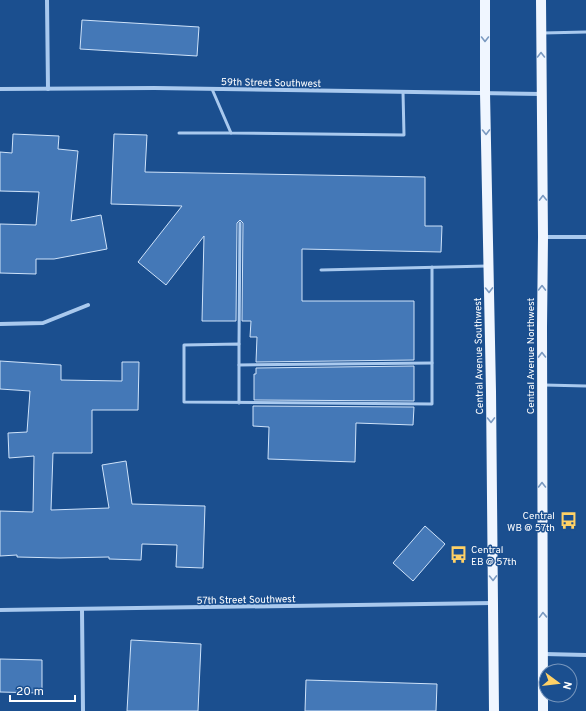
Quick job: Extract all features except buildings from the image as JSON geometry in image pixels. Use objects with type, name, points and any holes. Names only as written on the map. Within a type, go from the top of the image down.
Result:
[{"type":"main road","name":"Central Avenue Southwest","points":[[485,0],[494,711]]},
{"type":"main road","name":"Central Avenue Northwest","points":[[541,0],[543,237],[543,711]]},
{"type":"street","points":[[47,0],[48,89]]},
{"type":"street","name":"59th Street Southwest","points":[[0,89],[212,89],[541,94]]},
{"type":"street","points":[[543,237],[586,237]]},
{"type":"street","points":[[0,324],[43,323],[88,305]]},
{"type":"street","name":"57th Street Southwest","points":[[0,610],[493,603]]},
{"type":"street","points":[[82,610],[83,711]]},
{"type":"street","points":[[544,654],[586,656]]},
{"type":"lane","points":[[541,33],[586,32]]},
{"type":"lane","points":[[212,89],[231,133]]},
{"type":"lane","points":[[178,133],[404,134],[403,92]]},
{"type":"lane","points":[[239,403],[240,223]]},
{"type":"lane","points":[[321,270],[488,266]]},
{"type":"lane","points":[[239,344],[184,345],[184,402],[432,404],[432,267]]},
{"type":"lane","points":[[239,365],[432,363]]},
{"type":"lane","points":[[542,385],[586,386]]},
{"type":"place","name":"Central WB @ 57th","points":[[568,521]]},
{"type":"place","name":"Central EB @ 57th","points":[[458,555]]}]
